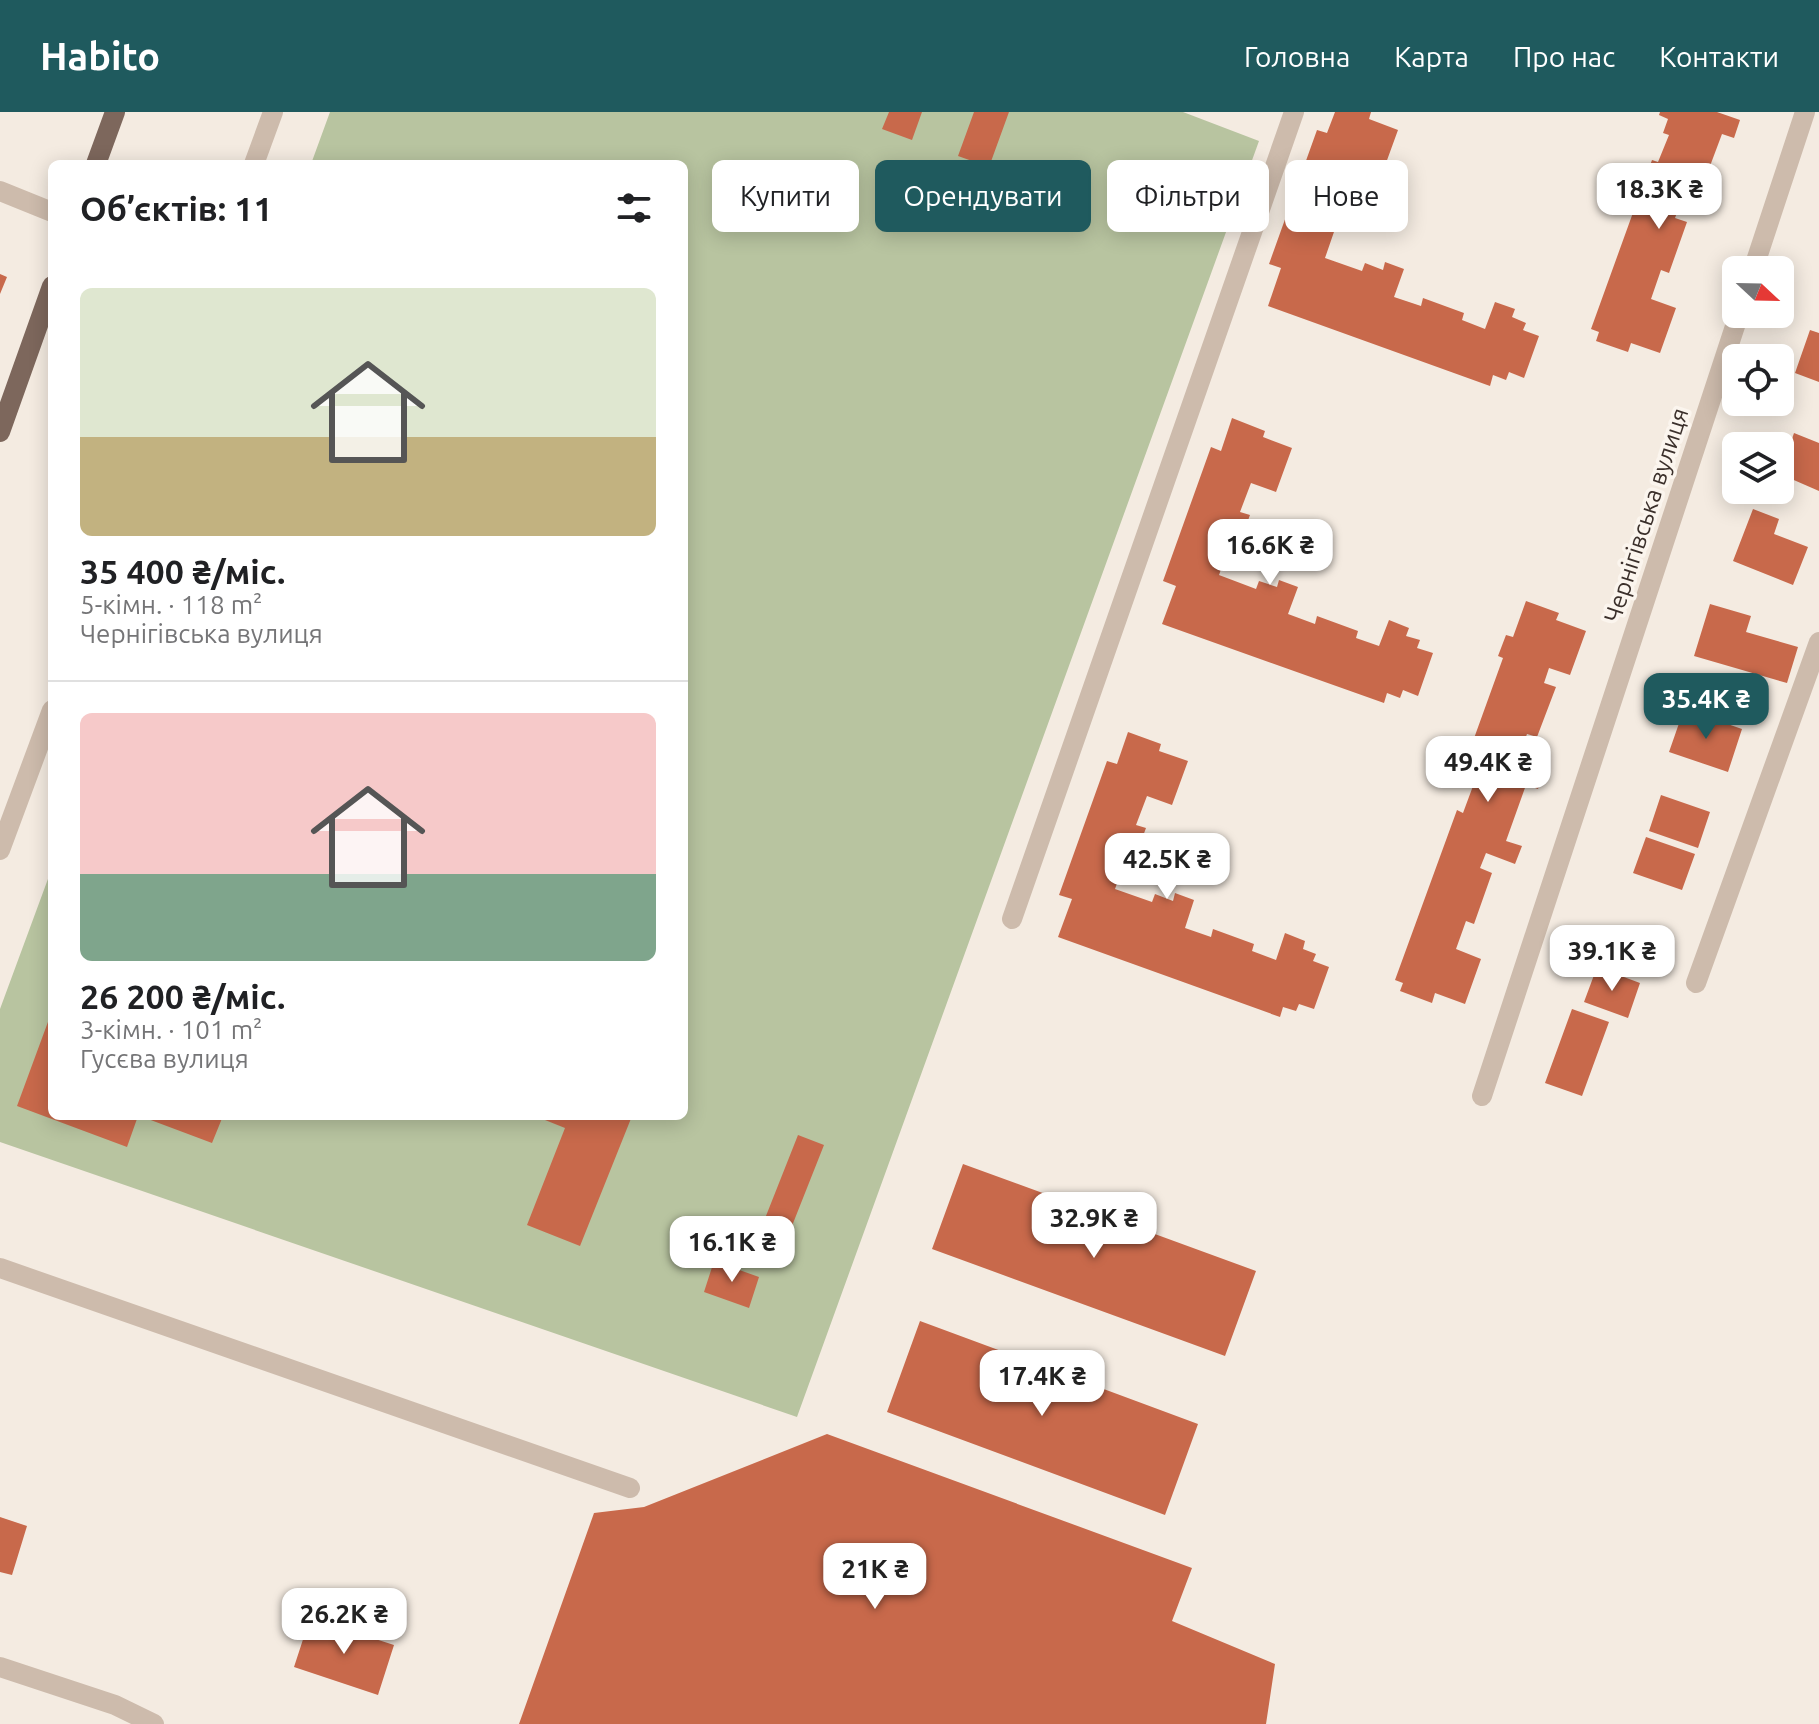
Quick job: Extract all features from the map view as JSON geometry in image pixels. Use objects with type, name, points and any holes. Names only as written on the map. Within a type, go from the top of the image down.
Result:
[{"type":"main road","points":[[97,160],[115,112]]},
{"type":"main road","points":[[0,432],[48,297]]},
{"type":"street","points":[[255,160],[273,112]]},
{"type":"street","points":[[1012,919],[1294,112]]},
{"type":"street","points":[[1758,256],[1805,112]]},
{"type":"street","points":[[0,191],[48,210]]},
{"type":"street","name":"Чернігівська вулиця","points":[[1482,1096],[1734,328]]},
{"type":"street","points":[[1696,983],[1819,642]]},
{"type":"street","points":[[0,850],[48,721]]},
{"type":"street","points":[[0,1268],[630,1488]]},
{"type":"street","points":[[0,1667],[115,1705],[154,1724]]},
{"type":"green space","points":[[330,112],[1183,112],[1259,141],[1252,160],[1107,160],[1107,232],[1226,232],[797,1417],[0,1142],[0,1009],[48,879],[48,1120],[688,1120],[688,160],[312,160]]},
{"type":"building","points":[[889,112],[922,112],[912,140],[882,129]]},
{"type":"building","points":[[974,112],[1009,112],[992,160],[969,160],[958,156]]},
{"type":"building","points":[[1335,112],[1371,112],[1369,119],[1398,130],[1387,160],[1306,160],[1317,130],[1327,133]]},
{"type":"building","points":[[1660,112],[1717,112],[1740,120],[1734,138],[1722,134],[1701,190],[1717,196],[1711,213],[1681,202],[1675,218],[1687,222],[1669,273],[1661,270],[1651,299],[1676,308],[1660,353],[1631,343],[1628,352],[1596,341],[1599,332],[1591,329],[1652,160],[1658,162],[1669,135],[1663,133],[1668,119],[1659,115]]},
{"type":"building","points":[[1285,219],[1285,232],[1334,232],[1325,258],[1362,271],[1365,263],[1383,270],[1385,262],[1404,269],[1394,297],[1421,306],[1423,298],[1464,313],[1462,320],[1485,329],[1495,302],[1515,309],[1512,317],[1526,323],[1523,330],[1539,336],[1524,378],[1509,372],[1506,380],[1493,375],[1490,386],[1268,306],[1281,268],[1269,264]]},
{"type":"building","points":[[0,274],[7,277],[0,294]]},
{"type":"building","points":[[1810,330],[1819,333],[1819,382],[1795,373]]},
{"type":"building","points":[[1232,418],[1265,431],[1263,437],[1292,448],[1276,492],[1251,483],[1240,512],[1250,515],[1237,550],[1229,547],[1219,575],[1256,589],[1259,581],[1277,587],[1279,580],[1298,587],[1288,614],[1315,624],[1317,616],[1358,631],[1356,638],[1379,646],[1389,620],[1409,628],[1406,636],[1420,640],[1417,648],[1433,653],[1418,696],[1403,690],[1400,698],[1387,693],[1384,703],[1162,624],[1176,586],[1163,581],[1211,447],[1221,451]]},
{"type":"building","points":[[1794,433],[1819,443],[1819,491],[1794,480]]},
{"type":"building","points":[[1753,509],[1779,519],[1774,534],[1808,547],[1793,585],[1733,561]]},
{"type":"building","points":[[1526,601],[1559,613],[1556,620],[1586,631],[1570,675],[1549,668],[1544,683],[1556,687],[1537,737],[1527,734],[1517,761],[1545,771],[1538,789],[1526,785],[1506,841],[1522,846],[1515,864],[1486,853],[1480,868],[1492,873],[1474,924],[1466,921],[1456,949],[1481,959],[1465,1004],[1435,993],[1432,1003],[1400,991],[1403,983],[1395,980],[1457,810],[1463,813],[1473,786],[1467,783],[1472,769],[1464,766],[1503,658],[1498,656],[1506,635],[1513,637]]},
{"type":"building","points":[[1710,604],[1751,616],[1746,632],[1798,647],[1787,683],[1694,656]]},
{"type":"building","points":[[1684,709],[1742,729],[1728,772],[1669,752]]},
{"type":"building","points":[[1128,732],[1161,744],[1159,751],[1188,761],[1172,805],[1147,796],[1136,825],[1146,828],[1133,863],[1125,861],[1115,889],[1152,902],[1155,894],[1173,901],[1175,893],[1194,900],[1185,928],[1211,937],[1213,929],[1254,944],[1252,951],[1276,960],[1285,933],[1305,941],[1303,949],[1316,954],[1313,961],[1329,967],[1314,1009],[1299,1004],[1296,1011],[1283,1007],[1280,1017],[1058,937],[1072,899],[1059,895],[1107,761],[1117,764]]},
{"type":"building","points":[[1661,795],[1710,812],[1698,848],[1649,831]]},
{"type":"building","points":[[1646,837],[1695,854],[1682,890],[1633,873]]},
{"type":"building","points":[[1597,967],[1640,983],[1628,1018],[1584,1002]]},
{"type":"building","points":[[1572,1009],[1609,1022],[1582,1096],[1545,1083]]},
{"type":"building","points":[[48,1022],[48,1118],[17,1106]]},
{"type":"building","points":[[55,1120],[137,1120],[127,1147]]},
{"type":"building","points":[[151,1120],[221,1120],[212,1143]]},
{"type":"building","points":[[545,1120],[630,1120],[580,1246],[527,1225],[565,1128]]},
{"type":"building","points":[[798,1135],[824,1145],[786,1241],[760,1231]]},
{"type":"building","points":[[963,1164],[1256,1271],[1225,1356],[932,1249]]},
{"type":"building","points":[[714,1261],[759,1277],[749,1308],[704,1292]]},
{"type":"building","points":[[920,1321],[1198,1424],[1165,1515],[887,1412]]},
{"type":"building","points":[[827,1434],[1192,1568],[1172,1621],[1275,1664],[1266,1724],[519,1724],[594,1513],[644,1507]]},
{"type":"building","points":[[0,1517],[27,1526],[12,1575],[0,1572]]},
{"type":"building","points":[[310,1618],[394,1645],[378,1695],[294,1667]]}]
